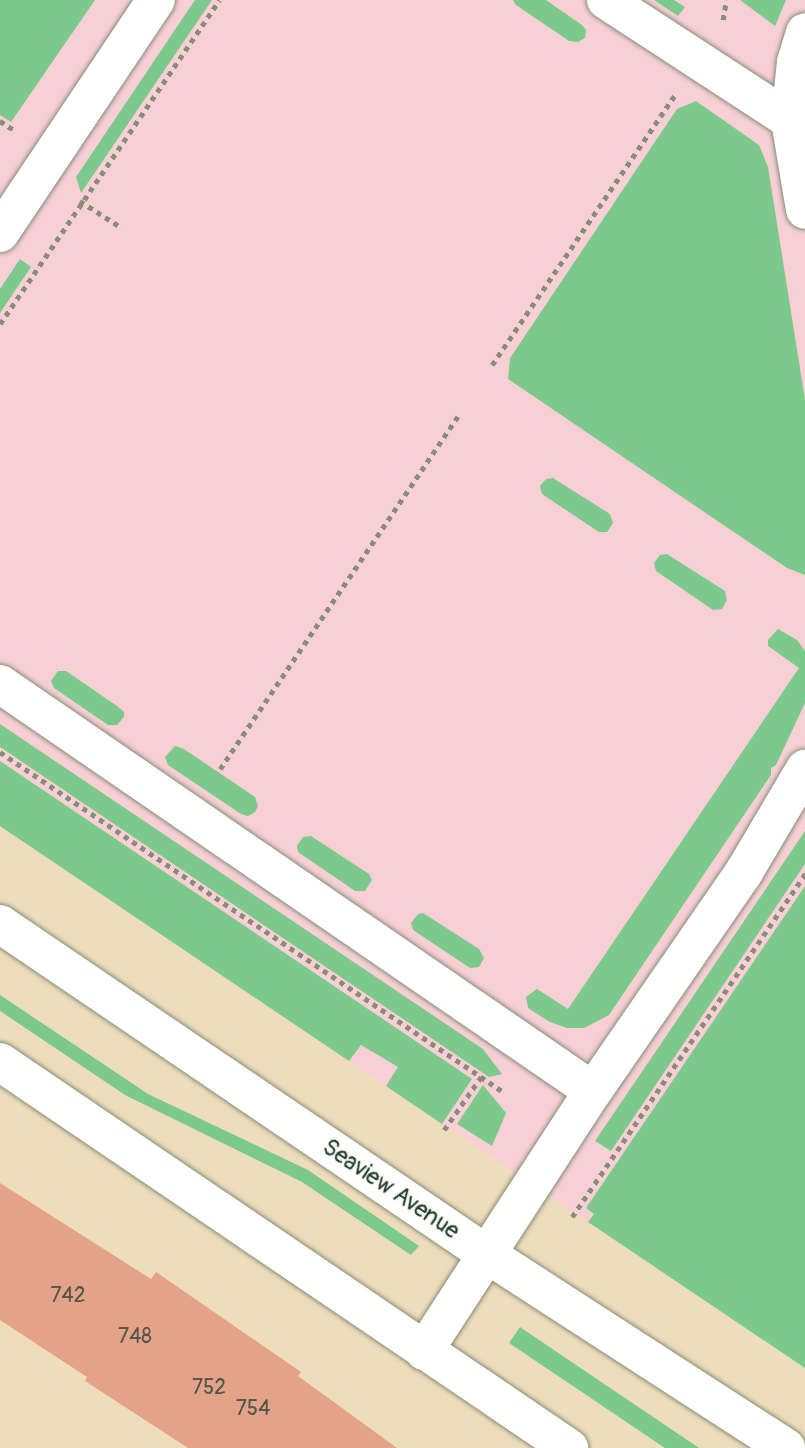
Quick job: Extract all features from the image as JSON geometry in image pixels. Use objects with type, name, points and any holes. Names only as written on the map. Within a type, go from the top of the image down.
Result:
[{"type":"street","points":[[0,233],[156,0]]},
{"type":"street","points":[[606,0],[790,120]]},
{"type":"street","points":[[805,32],[796,62],[790,120],[805,210]]},
{"type":"street","points":[[0,684],[593,1091]]},
{"type":"street","points":[[424,1352],[593,1091],[744,872],[805,769]]},
{"type":"street","name":"Seaview Avenue","points":[[0,924],[488,1255],[786,1448]]},
{"type":"street","points":[[0,1062],[569,1448]]},
{"type":"path","points":[[0,324],[219,0]]},
{"type":"path","points":[[722,21],[726,0]]},
{"type":"path","points":[[492,365],[676,92]]},
{"type":"path","points":[[0,121],[17,131]]},
{"type":"path","points":[[74,197],[122,228]]},
{"type":"path","points":[[220,769],[458,416]]},
{"type":"path","points":[[0,752],[502,1091]]},
{"type":"path","points":[[572,1217],[805,874]]},
{"type":"path","points":[[444,1130],[481,1077]]},
{"type":"shaded area","points":[[0,0],[805,0],[805,1353],[626,1233],[588,1222],[0,826]]},
{"type":"green space","points":[[0,0],[95,0],[11,122],[0,115]]},
{"type":"green space","points":[[195,0],[212,0],[81,193],[76,177]]},
{"type":"green space","points":[[513,0],[546,0],[582,25],[586,30],[585,38],[578,42],[569,41],[516,5]]},
{"type":"green space","points":[[654,0],[674,0],[685,7],[678,16]]},
{"type":"green space","points":[[740,0],[786,0],[775,26]]},
{"type":"green space","points":[[696,101],[759,145],[768,167],[805,400],[805,575],[787,568],[508,379],[510,358],[677,109]]},
{"type":"green space","points":[[20,259],[31,267],[0,313],[0,289]]},
{"type":"green space","points":[[553,478],[610,514],[613,523],[607,532],[599,532],[542,494],[540,486],[546,479]]},
{"type":"green space","points":[[667,554],[725,591],[727,600],[722,609],[713,610],[656,571],[654,563],[660,555]]},
{"type":"green space","points":[[778,629],[797,640],[805,651],[805,703],[776,765],[771,768],[771,775],[609,1015],[584,1028],[567,1028],[550,1022],[528,1008],[526,997],[537,989],[568,1009],[799,668],[768,646],[768,640]]},
{"type":"green space","points":[[58,671],[66,671],[117,706],[124,712],[124,717],[117,725],[108,725],[54,688],[51,681]]},
{"type":"green space","points":[[0,724],[483,1049],[502,1074],[489,1077],[0,747]]},
{"type":"green space","points":[[175,746],[184,749],[255,797],[258,806],[255,812],[248,816],[241,814],[168,765],[165,757]]},
{"type":"green space","points":[[0,761],[472,1079],[442,1124],[386,1086],[398,1067],[361,1045],[349,1061],[0,826]]},
{"type":"green space","points":[[805,831],[805,864],[611,1151],[595,1141]]},
{"type":"green space","points":[[311,836],[369,874],[372,880],[365,891],[355,891],[298,852],[297,846],[303,837]]},
{"type":"green space","points":[[805,886],[805,1368],[588,1222],[594,1214],[586,1208]]},
{"type":"green space","points":[[423,913],[479,949],[484,958],[479,967],[470,968],[413,930],[411,923],[418,914]]},
{"type":"green space","points":[[0,995],[148,1094],[308,1170],[419,1246],[411,1255],[302,1182],[125,1095],[0,1011]]},
{"type":"green space","points":[[483,1085],[506,1113],[492,1146],[457,1124]]},
{"type":"green space","points":[[520,1327],[699,1448],[665,1448],[509,1343]]},
{"type":"building","points":[[0,1183],[151,1279],[156,1272],[301,1372],[298,1376],[397,1448],[188,1448],[85,1381],[87,1377],[0,1320]]}]
